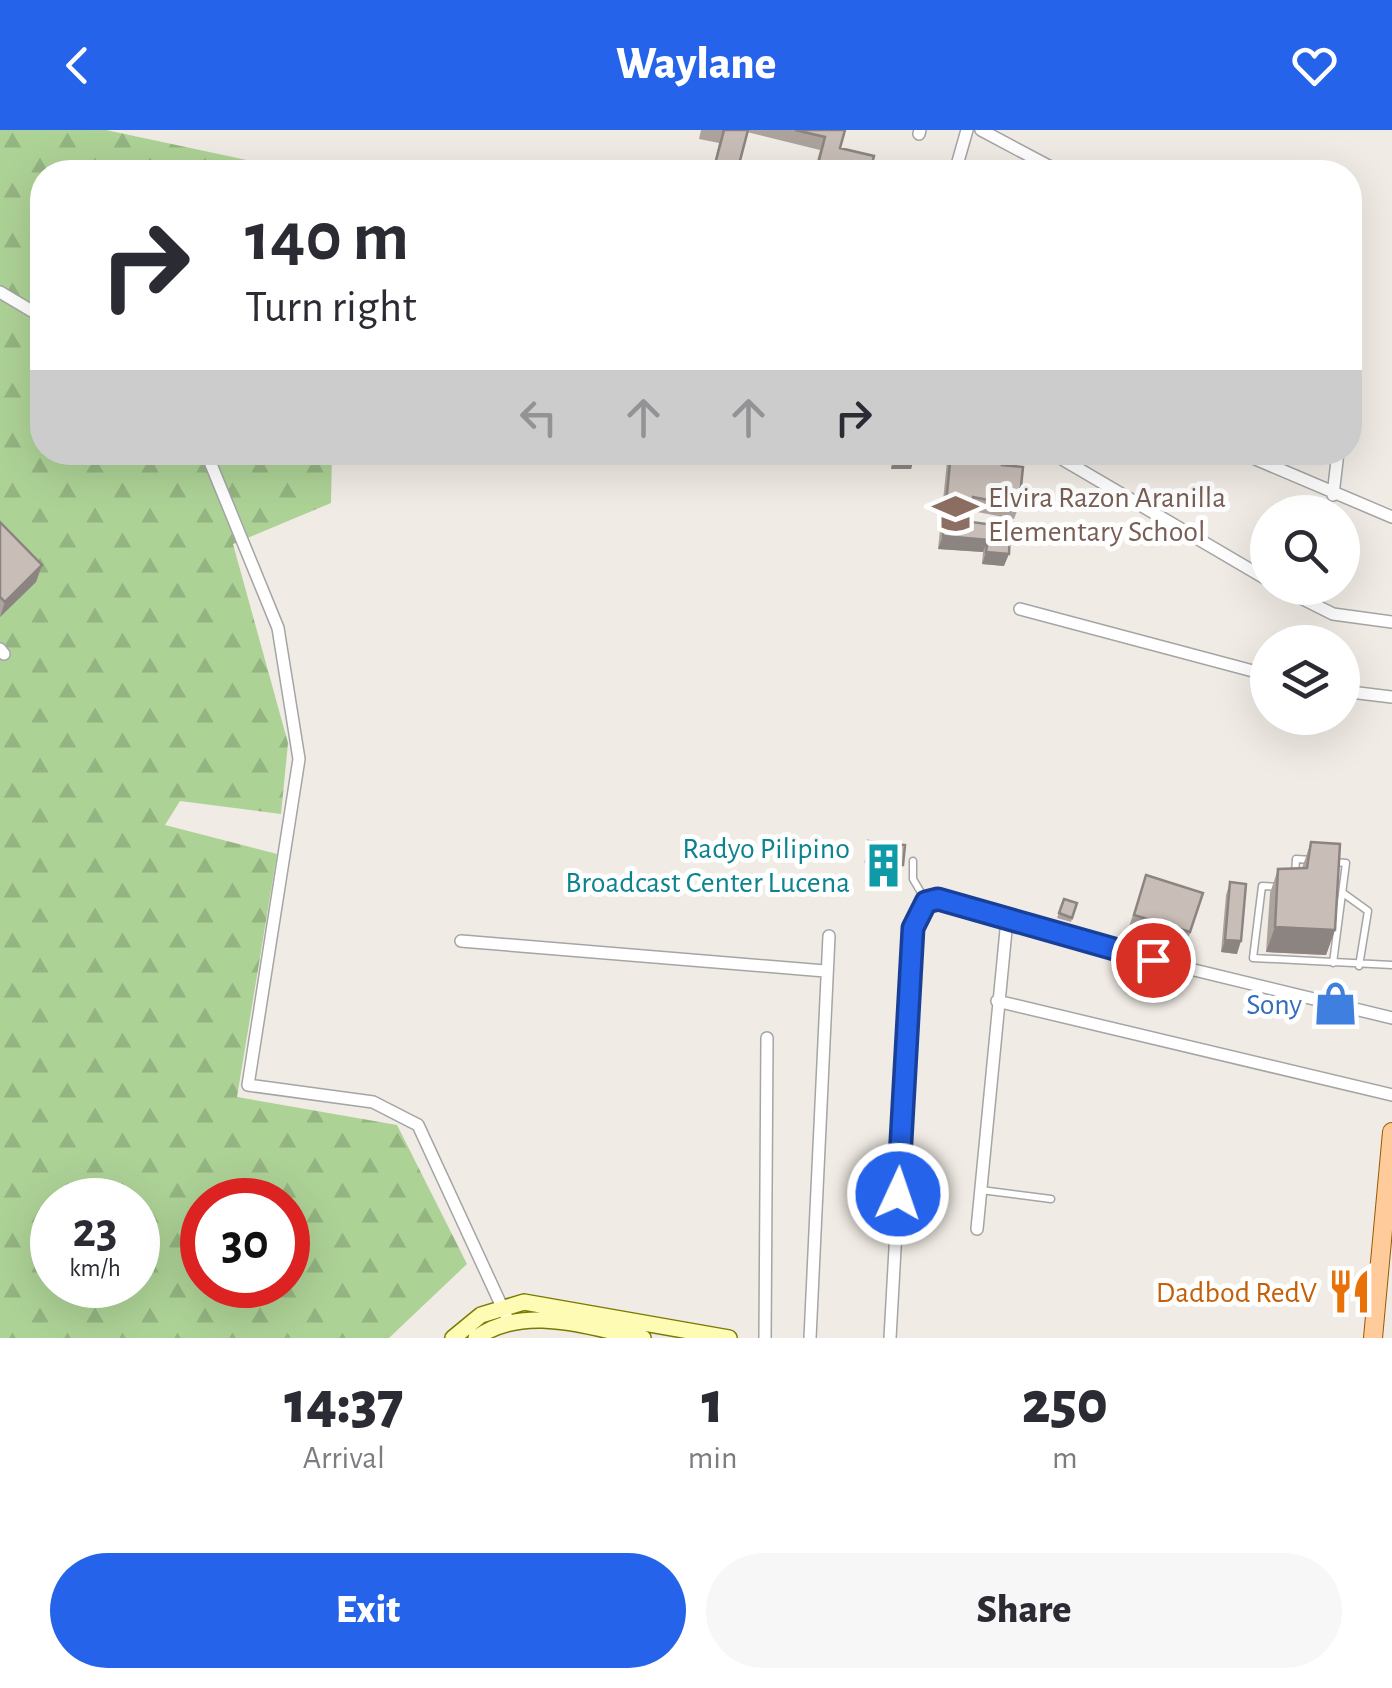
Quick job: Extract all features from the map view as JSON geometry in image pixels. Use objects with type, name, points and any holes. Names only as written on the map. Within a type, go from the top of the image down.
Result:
[{"type":"main road","points":[[1374,1338],[1392,1132]]},
{"type":"street","points":[[958,160],[967,130]]},
{"type":"street","points":[[980,130],[1037,160]]},
{"type":"street","points":[[0,292],[30,310]]},
{"type":"street","points":[[211,465],[278,628],[300,760],[248,1085],[373,1102],[418,1125],[505,1314]]},
{"type":"street","points":[[1072,465],[1250,569]]},
{"type":"street","points":[[1267,465],[1333,495],[1336,465]]},
{"type":"street","points":[[1360,505],[1392,516]]},
{"type":"street","points":[[1315,605],[1333,614],[1392,622]]},
{"type":"street","points":[[1020,608],[1250,670]]},
{"type":"street","points":[[1360,693],[1392,697]]},
{"type":"street","points":[[890,1338],[913,928],[926,902],[938,899],[1392,1018]]},
{"type":"street","points":[[976,1230],[1007,920]]},
{"type":"street","points":[[810,1338],[829,936]]},
{"type":"street","points":[[461,942],[825,970]]},
{"type":"street","points":[[997,1001],[1392,1095]]},
{"type":"street","points":[[765,1338],[767,1038]]},
{"type":"street","points":[[476,1338],[524,1302],[729,1338]]},
{"type":"street","points":[[453,1338],[481,1315],[505,1314],[643,1338]]},
{"type":"lane","points":[[1334,963],[1346,863],[1296,858],[1294,887],[1262,886],[1253,958],[1359,966],[1392,966]]},
{"type":"lane","points":[[913,861],[913,878],[926,902]]},
{"type":"lane","points":[[1343,893],[1368,910],[1359,966]]},
{"type":"lane","points":[[980,1190],[1051,1199]]},
{"type":"green space","points":[[0,130],[106,130],[247,160],[30,160],[30,465],[332,465],[331,503],[233,544],[288,743],[281,814],[180,801],[165,825],[277,854],[237,1097],[397,1125],[467,1264],[389,1338],[0,1338]]},
{"type":"building","points":[[724,130],[748,130],[740,160],[716,160]]},
{"type":"building","points":[[795,130],[845,130],[840,148],[874,156],[873,160],[819,160],[825,137]]},
{"type":"building","points":[[950,465],[1023,467],[1019,506],[973,497],[971,522],[1010,527],[1009,554],[986,552],[988,540],[943,536]]},
{"type":"building","points":[[0,522],[42,565],[5,602],[0,597]]},
{"type":"building","name":"Radyo Pilipino Broadcast Center Lucena","points":[[868,841],[905,845],[896,881],[872,879],[874,863],[866,862]]},
{"type":"building","points":[[1311,842],[1340,844],[1335,930],[1275,927],[1278,869],[1307,868]]},
{"type":"building","points":[[1146,875],[1203,893],[1190,932],[1134,915]]},
{"type":"building","points":[[1230,882],[1246,884],[1241,941],[1225,940]]},
{"type":"building","points":[[1064,899],[1077,903],[1072,918],[1059,913]]},
{"type":"place","name":"Elvira Razon Aranilla Elementary School","points":[[955,514]]},
{"type":"place","name":"Radyo Pilipino Broadcast Center Lucena","points":[[883,865]]},
{"type":"place","name":"Sony","points":[[1335,1004]]},
{"type":"place","name":"Dadbod RedV","points":[[1350,1292]]},
{"type":"route","points":[[898,1194],[913,928],[918,911],[926,902],[938,899],[1153,960]]}]
